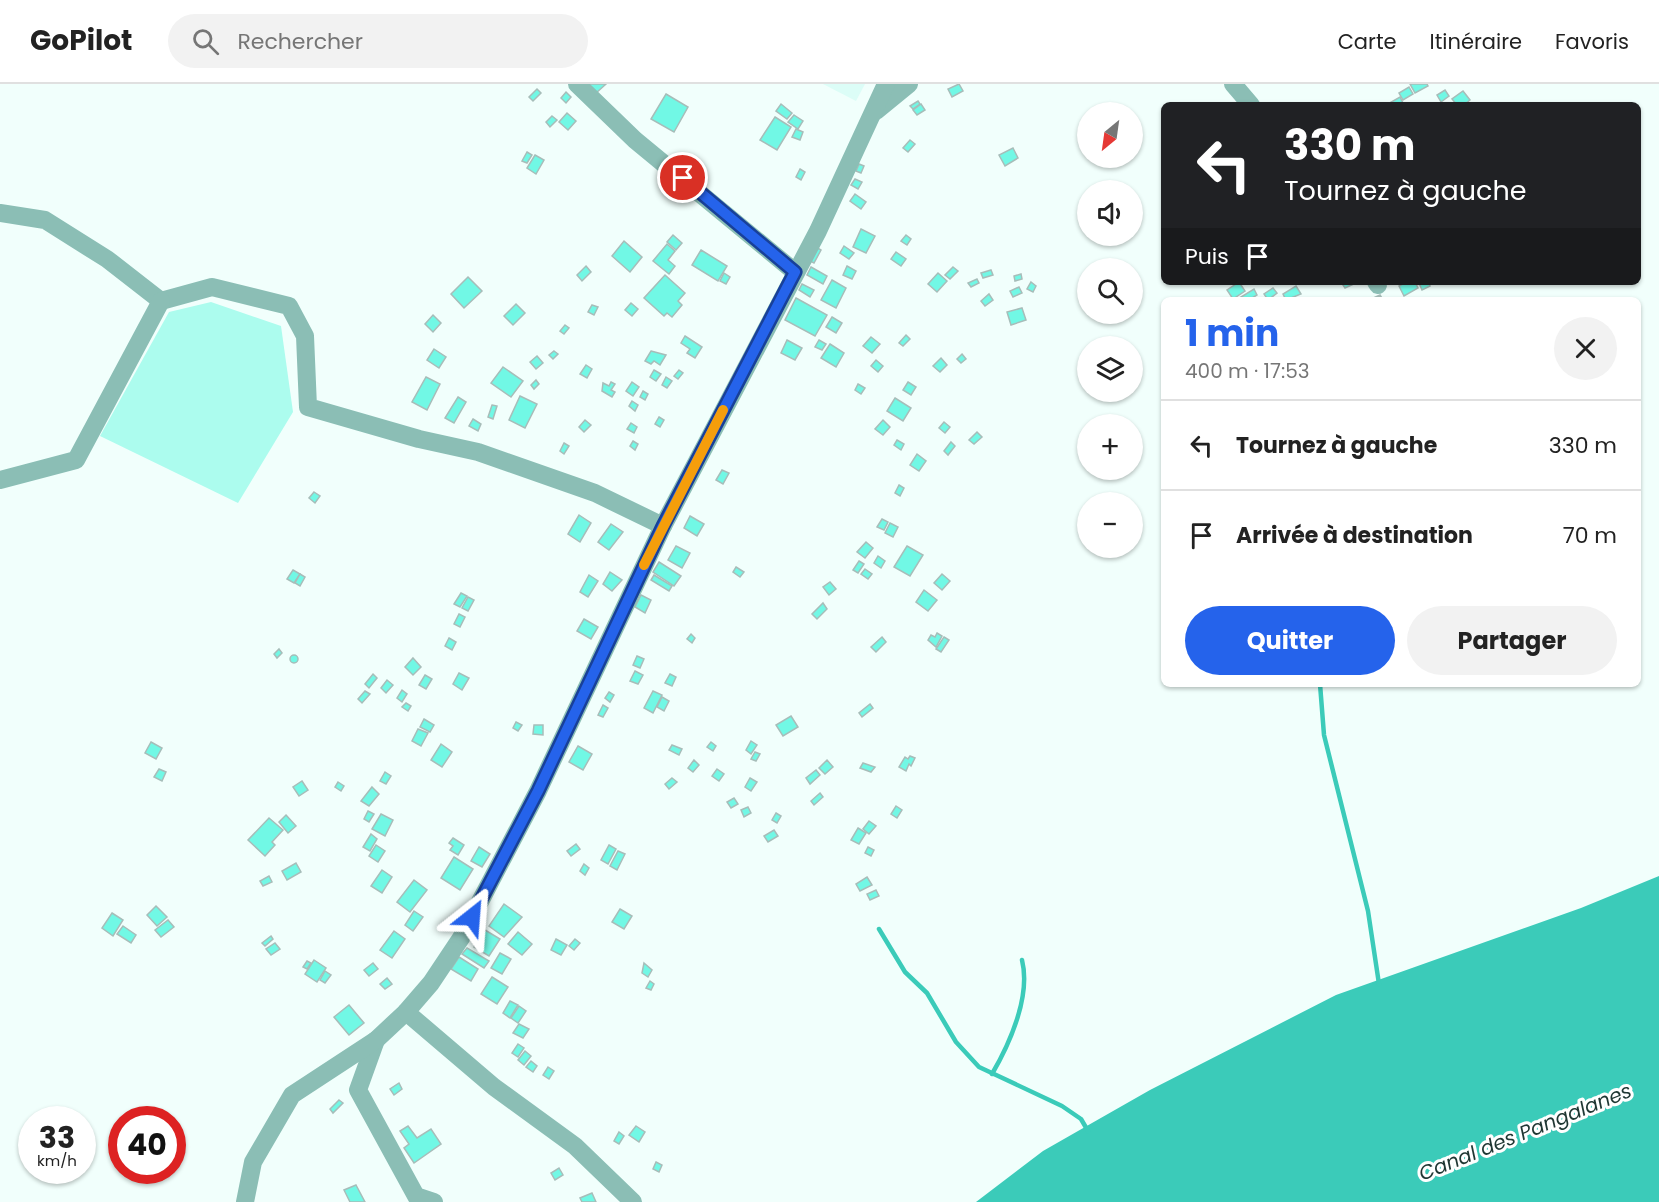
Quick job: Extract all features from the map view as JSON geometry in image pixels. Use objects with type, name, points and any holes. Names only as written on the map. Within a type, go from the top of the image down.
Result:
[{"type":"street","points":[[577,84],[634,140],[795,272]]},
{"type":"street","points":[[246,1202],[253,1162],[292,1095],[376,1040],[406,1012],[431,983],[461,938],[538,791],[663,526],[818,231],[886,84]]},
{"type":"street","points":[[870,116],[909,84]]},
{"type":"street","points":[[1233,84],[1248,102]]},
{"type":"street","points":[[0,213],[45,220],[107,259],[161,301]]},
{"type":"street","points":[[0,480],[76,460],[161,301],[212,287],[289,306],[305,336],[308,407],[488,455],[595,493],[663,526]]},
{"type":"street","points":[[406,1012],[494,1087],[575,1146],[633,1202]]},
{"type":"street","points":[[376,1040],[357,1090],[416,1196],[434,1202]]},
{"type":"shaded area","points":[[823,84],[865,84],[856,101]]},
{"type":"shaded area","points":[[211,302],[281,326],[293,412],[238,503],[100,436],[169,312]]},
{"type":"water","name":"Canal des Pangalanes","points":[[1659,876],[1659,1202],[976,1202],[1043,1151],[1150,1090],[1336,995],[1581,908]]},
{"type":"building","points":[[587,84],[606,84],[595,94]]},
{"type":"building","points":[[959,84],[963,91],[952,97],[948,89]]},
{"type":"building","points":[[1410,84],[1427,84],[1428,86],[1415,93]]},
{"type":"building","points":[[1409,87],[1413,94],[1403,100],[1399,93]]},
{"type":"building","points":[[537,89],[541,93],[533,101],[529,97]]},
{"type":"building","points":[[1445,90],[1449,96],[1441,102],[1437,95]]},
{"type":"building","points":[[1463,91],[1470,100],[1454,102],[1452,99]]},
{"type":"building","points":[[566,92],[571,97],[566,103],[561,98]]},
{"type":"building","points":[[666,94],[688,107],[674,132],[651,119]]},
{"type":"building","points":[[1400,97],[1402,102],[1391,102]]},
{"type":"building","points":[[918,101],[920,104],[913,109],[910,106]]},
{"type":"building","points":[[781,104],[792,113],[787,119],[776,111]]},
{"type":"building","points":[[921,104],[925,110],[917,115],[913,110]]},
{"type":"building","points":[[567,113],[576,121],[568,130],[559,122]]},
{"type":"building","points":[[794,115],[803,121],[798,129],[788,122]]},
{"type":"building","points":[[552,116],[557,120],[550,127],[546,122]]},
{"type":"building","points":[[775,117],[791,127],[777,150],[760,140]]},
{"type":"building","points":[[796,129],[803,132],[800,140],[792,137]]},
{"type":"building","points":[[910,140],[915,144],[908,152],[903,148]]},
{"type":"building","points":[[1013,148],[1018,158],[1005,166],[999,155]]},
{"type":"building","points":[[527,152],[532,155],[527,163],[522,161]]},
{"type":"building","points":[[535,155],[544,160],[536,174],[527,168]]},
{"type":"building","points":[[859,164],[864,166],[861,173],[856,171]]},
{"type":"building","points":[[800,169],[805,172],[801,180],[796,177]]},
{"type":"building","points":[[855,179],[862,182],[858,189],[851,185]]},
{"type":"building","points":[[855,194],[866,202],[861,209],[850,201]]},
{"type":"building","points":[[861,229],[875,236],[866,253],[853,247]]},
{"type":"building","points":[[673,235],[682,243],[676,250],[667,242]]},
{"type":"building","points":[[906,235],[911,239],[907,245],[901,241]]},
{"type":"building","points":[[624,241],[642,257],[630,272],[612,256]]},
{"type":"building","points":[[667,244],[675,251],[668,260],[675,266],[669,274],[653,261]]},
{"type":"building","points":[[844,246],[854,253],[849,259],[840,253]]},
{"type":"building","points":[[816,247],[821,250],[814,263],[808,260]]},
{"type":"building","points":[[701,250],[727,266],[718,281],[692,265]]},
{"type":"building","points":[[896,252],[906,259],[901,266],[891,259]]},
{"type":"building","points":[[586,266],[591,272],[582,281],[577,275]]},
{"type":"building","points":[[847,266],[856,271],[852,279],[843,275]]},
{"type":"building","points":[[811,267],[827,276],[823,284],[807,275]]},
{"type":"building","points":[[953,267],[958,271],[950,279],[945,275]]},
{"type":"building","points":[[991,270],[993,275],[983,278],[981,273]]},
{"type":"building","points":[[724,273],[730,277],[726,284],[720,281]]},
{"type":"building","points":[[938,273],[947,281],[937,292],[928,284]]},
{"type":"building","points":[[1021,274],[1022,279],[1015,281],[1014,276]]},
{"type":"building","points":[[665,275],[685,293],[678,301],[682,305],[672,317],[667,313],[664,316],[644,298]]},
{"type":"building","points":[[468,277],[482,291],[464,308],[451,294]]},
{"type":"building","points":[[977,279],[979,283],[971,287],[968,283]]},
{"type":"building","points":[[832,280],[846,288],[836,308],[821,300]]},
{"type":"building","points":[[1031,282],[1036,286],[1033,292],[1027,289]]},
{"type":"building","points":[[802,284],[814,290],[810,297],[799,290]]},
{"type":"building","points":[[1234,285],[1241,285],[1245,291],[1232,297],[1227,290]]},
{"type":"building","points":[[1416,285],[1418,288],[1404,296],[1399,286]]},
{"type":"building","points":[[1420,285],[1430,285],[1430,286],[1422,290]]},
{"type":"building","points":[[1296,286],[1301,294],[1284,297],[1283,294]]},
{"type":"building","points":[[1019,287],[1022,293],[1013,297],[1010,291]]},
{"type":"building","points":[[1273,288],[1277,293],[1272,297],[1266,297],[1264,294]]},
{"type":"building","points":[[1254,289],[1257,295],[1254,297],[1241,297]]},
{"type":"building","points":[[989,294],[993,300],[985,306],[981,301]]},
{"type":"building","points":[[796,298],[827,315],[815,336],[785,320]]},
{"type":"building","points":[[631,303],[638,309],[632,316],[625,310]]},
{"type":"building","points":[[516,304],[525,313],[513,325],[504,316]]},
{"type":"building","points":[[592,305],[598,307],[594,315],[588,312]]},
{"type":"building","points":[[1022,308],[1026,320],[1011,325],[1007,312]]},
{"type":"building","points":[[433,315],[441,323],[433,332],[425,324]]},
{"type":"building","points":[[832,317],[842,323],[836,333],[826,327]]},
{"type":"building","points":[[565,325],[569,328],[564,334],[560,331]]},
{"type":"building","points":[[906,335],[910,339],[903,346],[899,343]]},
{"type":"building","points":[[685,336],[702,347],[695,358],[687,353],[690,349],[681,343]]},
{"type":"building","points":[[871,337],[880,344],[872,353],[863,346]]},
{"type":"building","points":[[787,340],[802,348],[795,360],[781,353]]},
{"type":"building","points":[[819,340],[826,344],[822,350],[815,347]]},
{"type":"building","points":[[830,344],[844,353],[836,367],[821,358]]},
{"type":"building","points":[[434,349],[446,357],[439,368],[427,360]]},
{"type":"building","points":[[554,351],[558,354],[553,359],[549,355]]},
{"type":"building","points":[[651,351],[666,355],[660,365],[654,361],[651,364],[645,361]]},
{"type":"building","points":[[962,354],[966,359],[961,363],[957,359]]},
{"type":"building","points":[[537,356],[543,363],[536,369],[530,362]]},
{"type":"building","points":[[941,358],[947,365],[940,372],[933,366]]},
{"type":"building","points":[[876,360],[883,366],[878,372],[871,366]]},
{"type":"building","points":[[586,365],[592,369],[587,378],[580,374]]},
{"type":"building","points":[[503,367],[523,381],[511,397],[491,383]]},
{"type":"building","points":[[654,370],[661,374],[656,381],[650,377]]},
{"type":"building","points":[[679,370],[683,373],[678,379],[674,376]]},
{"type":"building","points":[[426,377],[440,384],[427,410],[412,402]]},
{"type":"building","points":[[666,377],[672,381],[667,388],[662,385]]},
{"type":"building","points":[[536,380],[539,384],[534,389],[531,385]]},
{"type":"building","points":[[611,382],[615,384],[611,390],[615,392],[612,397],[602,391],[603,383],[609,386]]},
{"type":"building","points":[[632,382],[639,387],[633,396],[626,391]]},
{"type":"building","points":[[908,382],[916,387],[911,395],[903,390]]},
{"type":"building","points":[[858,384],[865,388],[861,394],[855,390]]},
{"type":"building","points":[[643,391],[648,394],[645,400],[640,397]]},
{"type":"building","points":[[520,396],[537,404],[525,428],[509,420]]},
{"type":"building","points":[[458,397],[466,402],[454,423],[445,418]]},
{"type":"building","points":[[895,398],[911,408],[903,421],[887,411]]},
{"type":"building","points":[[632,401],[638,405],[635,411],[629,406]]},
{"type":"building","points":[[492,405],[497,406],[493,419],[488,417]]},
{"type":"building","points":[[659,417],[664,420],[660,427],[655,424]]},
{"type":"building","points":[[473,419],[481,424],[478,431],[469,426]]},
{"type":"building","points":[[585,420],[591,425],[584,432],[579,427]]},
{"type":"building","points":[[883,420],[890,427],[883,435],[875,429]]},
{"type":"building","points":[[944,422],[950,427],[945,433],[939,428]]},
{"type":"building","points":[[631,423],[637,427],[634,433],[627,429]]},
{"type":"building","points":[[977,432],[982,437],[974,444],[969,440]]},
{"type":"building","points":[[897,440],[904,444],[901,450],[894,445]]},
{"type":"building","points":[[633,441],[638,444],[635,450],[630,446]]},
{"type":"building","points":[[951,442],[955,446],[948,455],[944,451]]},
{"type":"building","points":[[564,443],[569,446],[564,454],[560,451]]},
{"type":"building","points":[[917,454],[926,461],[919,471],[910,465]]},
{"type":"building","points":[[722,470],[729,473],[723,484],[716,480]]},
{"type":"building","points":[[899,485],[904,488],[900,496],[895,493]]},
{"type":"building","points":[[314,492],[320,496],[315,503],[309,498]]},
{"type":"building","points":[[579,515],[591,523],[580,542],[568,534]]},
{"type":"building","points":[[690,516],[704,524],[697,536],[684,528]]},
{"type":"building","points":[[882,519],[888,522],[884,530],[877,527]]},
{"type":"building","points":[[890,523],[898,527],[893,537],[885,533]]},
{"type":"building","points":[[611,524],[623,532],[609,550],[598,542]]},
{"type":"building","points":[[866,542],[873,548],[865,558],[857,552]]},
{"type":"building","points":[[676,546],[690,553],[682,568],[668,560]]},
{"type":"building","points":[[907,546],[923,555],[910,576],[894,567]]},
{"type":"building","points":[[878,556],[885,561],[881,568],[874,563]]},
{"type":"building","points":[[859,561],[864,564],[858,573],[853,570]]},
{"type":"building","points":[[659,562],[681,576],[674,586],[653,572]]},
{"type":"building","points":[[736,567],[744,572],[740,577],[733,572]]},
{"type":"building","points":[[865,569],[872,574],[868,579],[861,574]]},
{"type":"building","points":[[293,570],[300,574],[294,583],[287,579]]},
{"type":"building","points":[[610,572],[622,580],[612,591],[603,584]]},
{"type":"building","points":[[300,574],[305,577],[300,586],[295,583]]},
{"type":"building","points":[[942,574],[950,581],[942,590],[934,583]]},
{"type":"building","points":[[589,575],[598,581],[588,597],[580,592]]},
{"type":"building","points":[[654,575],[672,586],[669,591],[651,580]]},
{"type":"building","points":[[830,582],[836,589],[829,595],[823,587]]},
{"type":"building","points":[[924,590],[937,600],[928,611],[916,602]]},
{"type":"building","points":[[461,593],[467,596],[460,607],[454,604]]},
{"type":"building","points":[[641,595],[651,600],[645,613],[635,607]]},
{"type":"building","points":[[468,597],[474,600],[468,611],[462,608]]},
{"type":"building","points":[[823,603],[827,609],[817,619],[812,614]]},
{"type":"building","points":[[459,614],[465,617],[460,627],[454,624]]},
{"type":"building","points":[[584,619],[598,627],[591,639],[577,631]]},
{"type":"building","points":[[937,633],[942,636],[936,647],[928,640],[931,635],[935,637]]},
{"type":"building","points":[[691,634],[695,638],[692,643],[687,639]]},
{"type":"building","points":[[882,637],[886,642],[876,652],[871,647]]},
{"type":"building","points":[[944,637],[949,640],[941,652],[936,649]]},
{"type":"building","points":[[449,638],[456,642],[452,650],[445,646]]},
{"type":"building","points":[[279,649],[282,653],[277,658],[274,654]]},
{"type":"building","points":[[294,655],[298,659],[294,663],[290,659]]},
{"type":"building","points":[[637,656],[644,659],[640,668],[633,665]]},
{"type":"building","points":[[413,658],[421,667],[413,675],[405,667]]},
{"type":"building","points":[[635,671],[643,675],[638,684],[630,681]]},
{"type":"building","points":[[459,673],[469,678],[462,690],[453,684]]},
{"type":"building","points":[[373,674],[377,678],[369,688],[365,684]]},
{"type":"building","points":[[670,674],[676,677],[672,686],[665,683]]},
{"type":"building","points":[[425,675],[432,679],[426,689],[419,685]]},
{"type":"building","points":[[387,680],[393,685],[386,693],[381,688]]},
{"type":"building","points":[[402,690],[407,694],[402,702],[397,698]]},
{"type":"building","points":[[365,691],[370,694],[362,703],[358,699]]},
{"type":"building","points":[[653,691],[662,695],[653,713],[644,708]]},
{"type":"building","points":[[609,692],[614,695],[610,702],[605,698]]},
{"type":"building","points":[[662,697],[669,701],[664,711],[657,707]]},
{"type":"building","points":[[406,703],[411,706],[408,711],[402,707]]},
{"type":"building","points":[[870,704],[873,708],[862,717],[859,713]]},
{"type":"building","points":[[603,705],[608,708],[603,717],[598,715]]},
{"type":"building","points":[[791,716],[798,727],[783,736],[776,725]]},
{"type":"building","points":[[424,719],[434,725],[430,732],[420,727]]},
{"type":"building","points":[[516,722],[522,725],[518,731],[513,728]]},
{"type":"building","points":[[534,725],[543,725],[543,735],[533,734]]},
{"type":"building","points":[[418,729],[428,733],[421,746],[412,741]]},
{"type":"building","points":[[751,741],[757,745],[751,754],[746,750]]},
{"type":"building","points":[[151,742],[162,748],[156,759],[145,753]]},
{"type":"building","points":[[711,742],[716,746],[713,751],[707,747]]},
{"type":"building","points":[[441,744],[452,752],[442,767],[431,760]]},
{"type":"building","points":[[672,745],[682,749],[679,755],[669,750]]},
{"type":"building","points":[[578,746],[592,754],[583,770],[569,762]]},
{"type":"building","points":[[755,752],[760,754],[756,761],[751,759]]},
{"type":"building","points":[[910,756],[915,758],[906,771],[899,767],[905,757],[908,759]]},
{"type":"building","points":[[694,760],[699,765],[693,772],[688,768]]},
{"type":"building","points":[[827,760],[833,767],[825,774],[819,768]]},
{"type":"building","points":[[863,763],[875,767],[871,772],[860,768]]},
{"type":"building","points":[[159,769],[166,772],[162,781],[154,777]]},
{"type":"building","points":[[717,769],[724,774],[719,781],[712,776]]},
{"type":"building","points":[[816,770],[820,775],[810,784],[806,778]]},
{"type":"building","points":[[385,772],[391,776],[386,784],[380,781]]},
{"type":"building","points":[[672,778],[677,782],[669,789],[665,784]]},
{"type":"building","points":[[750,778],[757,782],[751,791],[745,787]]},
{"type":"building","points":[[302,781],[308,790],[299,796],[293,787]]},
{"type":"building","points":[[338,782],[344,786],[341,791],[335,787]]},
{"type":"building","points":[[372,787],[379,794],[369,806],[361,801]]},
{"type":"building","points":[[820,793],[823,797],[814,805],[811,801]]},
{"type":"building","points":[[734,798],[738,804],[731,808],[727,802]]},
{"type":"building","points":[[896,806],[902,810],[897,818],[891,814]]},
{"type":"building","points":[[748,807],[751,813],[744,817],[741,810]]},
{"type":"building","points":[[368,811],[374,814],[369,822],[364,819]]},
{"type":"building","points":[[776,813],[781,816],[777,823],[772,820]]},
{"type":"building","points":[[381,814],[393,820],[385,836],[372,829]]},
{"type":"building","points":[[286,815],[296,826],[288,833],[279,822]]},
{"type":"building","points":[[269,818],[283,830],[272,842],[275,845],[265,856],[248,840]]},
{"type":"building","points":[[869,821],[876,826],[869,834],[863,829]]},
{"type":"building","points":[[858,828],[866,833],[859,844],[851,840]]},
{"type":"building","points":[[774,830],[778,836],[768,842],[764,836]]},
{"type":"building","points":[[371,834],[377,839],[370,851],[363,847]]},
{"type":"building","points":[[453,838],[464,845],[458,855],[450,850],[453,846],[449,843]]},
{"type":"building","points":[[576,844],[580,849],[571,856],[567,851]]},
{"type":"building","points":[[376,845],[385,851],[378,862],[369,856]]},
{"type":"building","points":[[609,845],[616,849],[608,864],[601,860]]},
{"type":"building","points":[[479,847],[490,854],[482,867],[471,861]]},
{"type":"building","points":[[868,847],[874,850],[871,856],[865,853]]},
{"type":"building","points":[[618,851],[625,854],[617,870],[610,866]]},
{"type":"building","points":[[454,857],[473,869],[460,890],[441,878]]},
{"type":"building","points":[[296,863],[301,872],[287,880],[282,871]]},
{"type":"building","points":[[584,864],[589,868],[585,875],[580,871]]},
{"type":"building","points":[[382,870],[392,877],[382,893],[371,886]]},
{"type":"building","points":[[269,876],[272,882],[263,886],[260,881]]},
{"type":"building","points":[[867,877],[872,885],[860,891],[856,884]]},
{"type":"building","points":[[414,880],[427,890],[410,912],[397,902]]},
{"type":"building","points":[[876,890],[879,896],[870,900],[867,894]]},
{"type":"building","points":[[504,904],[522,917],[504,937],[489,926]]},
{"type":"building","points":[[156,906],[167,917],[157,926],[147,915]]},
{"type":"building","points":[[620,909],[632,916],[624,929],[612,922]]},
{"type":"building","points":[[414,911],[423,917],[413,931],[405,925]]},
{"type":"building","points":[[112,913],[123,920],[113,936],[102,928]]},
{"type":"building","points":[[168,920],[174,927],[161,937],[155,930]]},
{"type":"building","points":[[123,926],[136,935],[131,943],[117,934]]},
{"type":"building","points":[[485,930],[500,939],[489,956],[474,947]]},
{"type":"building","points":[[394,931],[405,939],[392,958],[380,950]]},
{"type":"building","points":[[518,932],[532,944],[522,955],[508,944]]},
{"type":"building","points":[[271,936],[273,939],[265,946],[262,943]]},
{"type":"building","points":[[556,939],[567,945],[561,955],[551,950]]},
{"type":"building","points":[[575,939],[580,943],[574,950],[569,946]]},
{"type":"building","points":[[275,943],[280,949],[271,955],[266,949]]},
{"type":"building","points":[[467,948],[489,961],[484,968],[462,954]]},
{"type":"building","points":[[500,953],[511,959],[502,974],[491,968]]},
{"type":"building","points":[[459,957],[478,969],[471,981],[451,969]]},
{"type":"building","points":[[314,960],[326,968],[317,982],[305,974]]},
{"type":"building","points":[[307,961],[311,963],[307,969],[303,967]]},
{"type":"building","points":[[373,963],[378,969],[369,976],[364,970]]},
{"type":"building","points":[[644,963],[652,970],[648,977],[642,973]]},
{"type":"building","points":[[325,971],[331,975],[325,983],[320,980]]},
{"type":"building","points":[[492,977],[508,987],[497,1004],[481,994]]},
{"type":"building","points":[[387,978],[392,984],[385,989],[380,984]]},
{"type":"building","points":[[650,981],[654,984],[651,990],[646,988]]},
{"type":"building","points":[[510,1001],[518,1005],[510,1018],[503,1013]]},
{"type":"building","points":[[349,1005],[364,1023],[349,1035],[334,1017]]},
{"type":"building","points":[[519,1006],[526,1011],[518,1023],[511,1018]]},
{"type":"building","points":[[519,1024],[529,1029],[523,1038],[513,1033]]},
{"type":"building","points":[[518,1044],[524,1048],[518,1057],[512,1053]]},
{"type":"building","points":[[525,1051],[531,1056],[524,1065],[518,1060]]},
{"type":"building","points":[[531,1061],[537,1066],[533,1072],[526,1067]]},
{"type":"building","points":[[548,1067],[554,1071],[549,1079],[543,1075]]},
{"type":"building","points":[[399,1083],[402,1089],[394,1095],[390,1089]]},
{"type":"building","points":[[339,1100],[343,1103],[333,1113],[330,1109]]},
{"type":"building","points":[[408,1126],[417,1138],[431,1129],[441,1144],[414,1163],[404,1148],[409,1144],[400,1131]]},
{"type":"building","points":[[636,1126],[645,1132],[639,1142],[629,1135]]},
{"type":"building","points":[[619,1132],[624,1136],[619,1144],[614,1141]]},
{"type":"building","points":[[656,1162],[662,1165],[659,1172],[653,1169]]},
{"type":"building","points":[[559,1168],[563,1175],[555,1180],[551,1173]]},
{"type":"building","points":[[356,1185],[365,1202],[350,1202],[344,1190]]},
{"type":"building","points":[[592,1193],[596,1202],[582,1202],[580,1198]]},
{"type":"waterway","points":[[1320,687],[1324,735],[1368,911],[1379,984]]},
{"type":"waterway","points":[[879,929],[905,972],[927,993],[956,1042],[979,1067],[1062,1106],[1081,1119],[1088,1131]]},
{"type":"waterway","points":[[992,1074],[1012,1034],[1021,1004],[1024,989],[1022,960]]},
{"type":"slow traffic","points":[[644,565],[723,410]]},
{"type":"route","points":[[472,917],[538,791],[663,526],[795,272],[683,178]]}]
